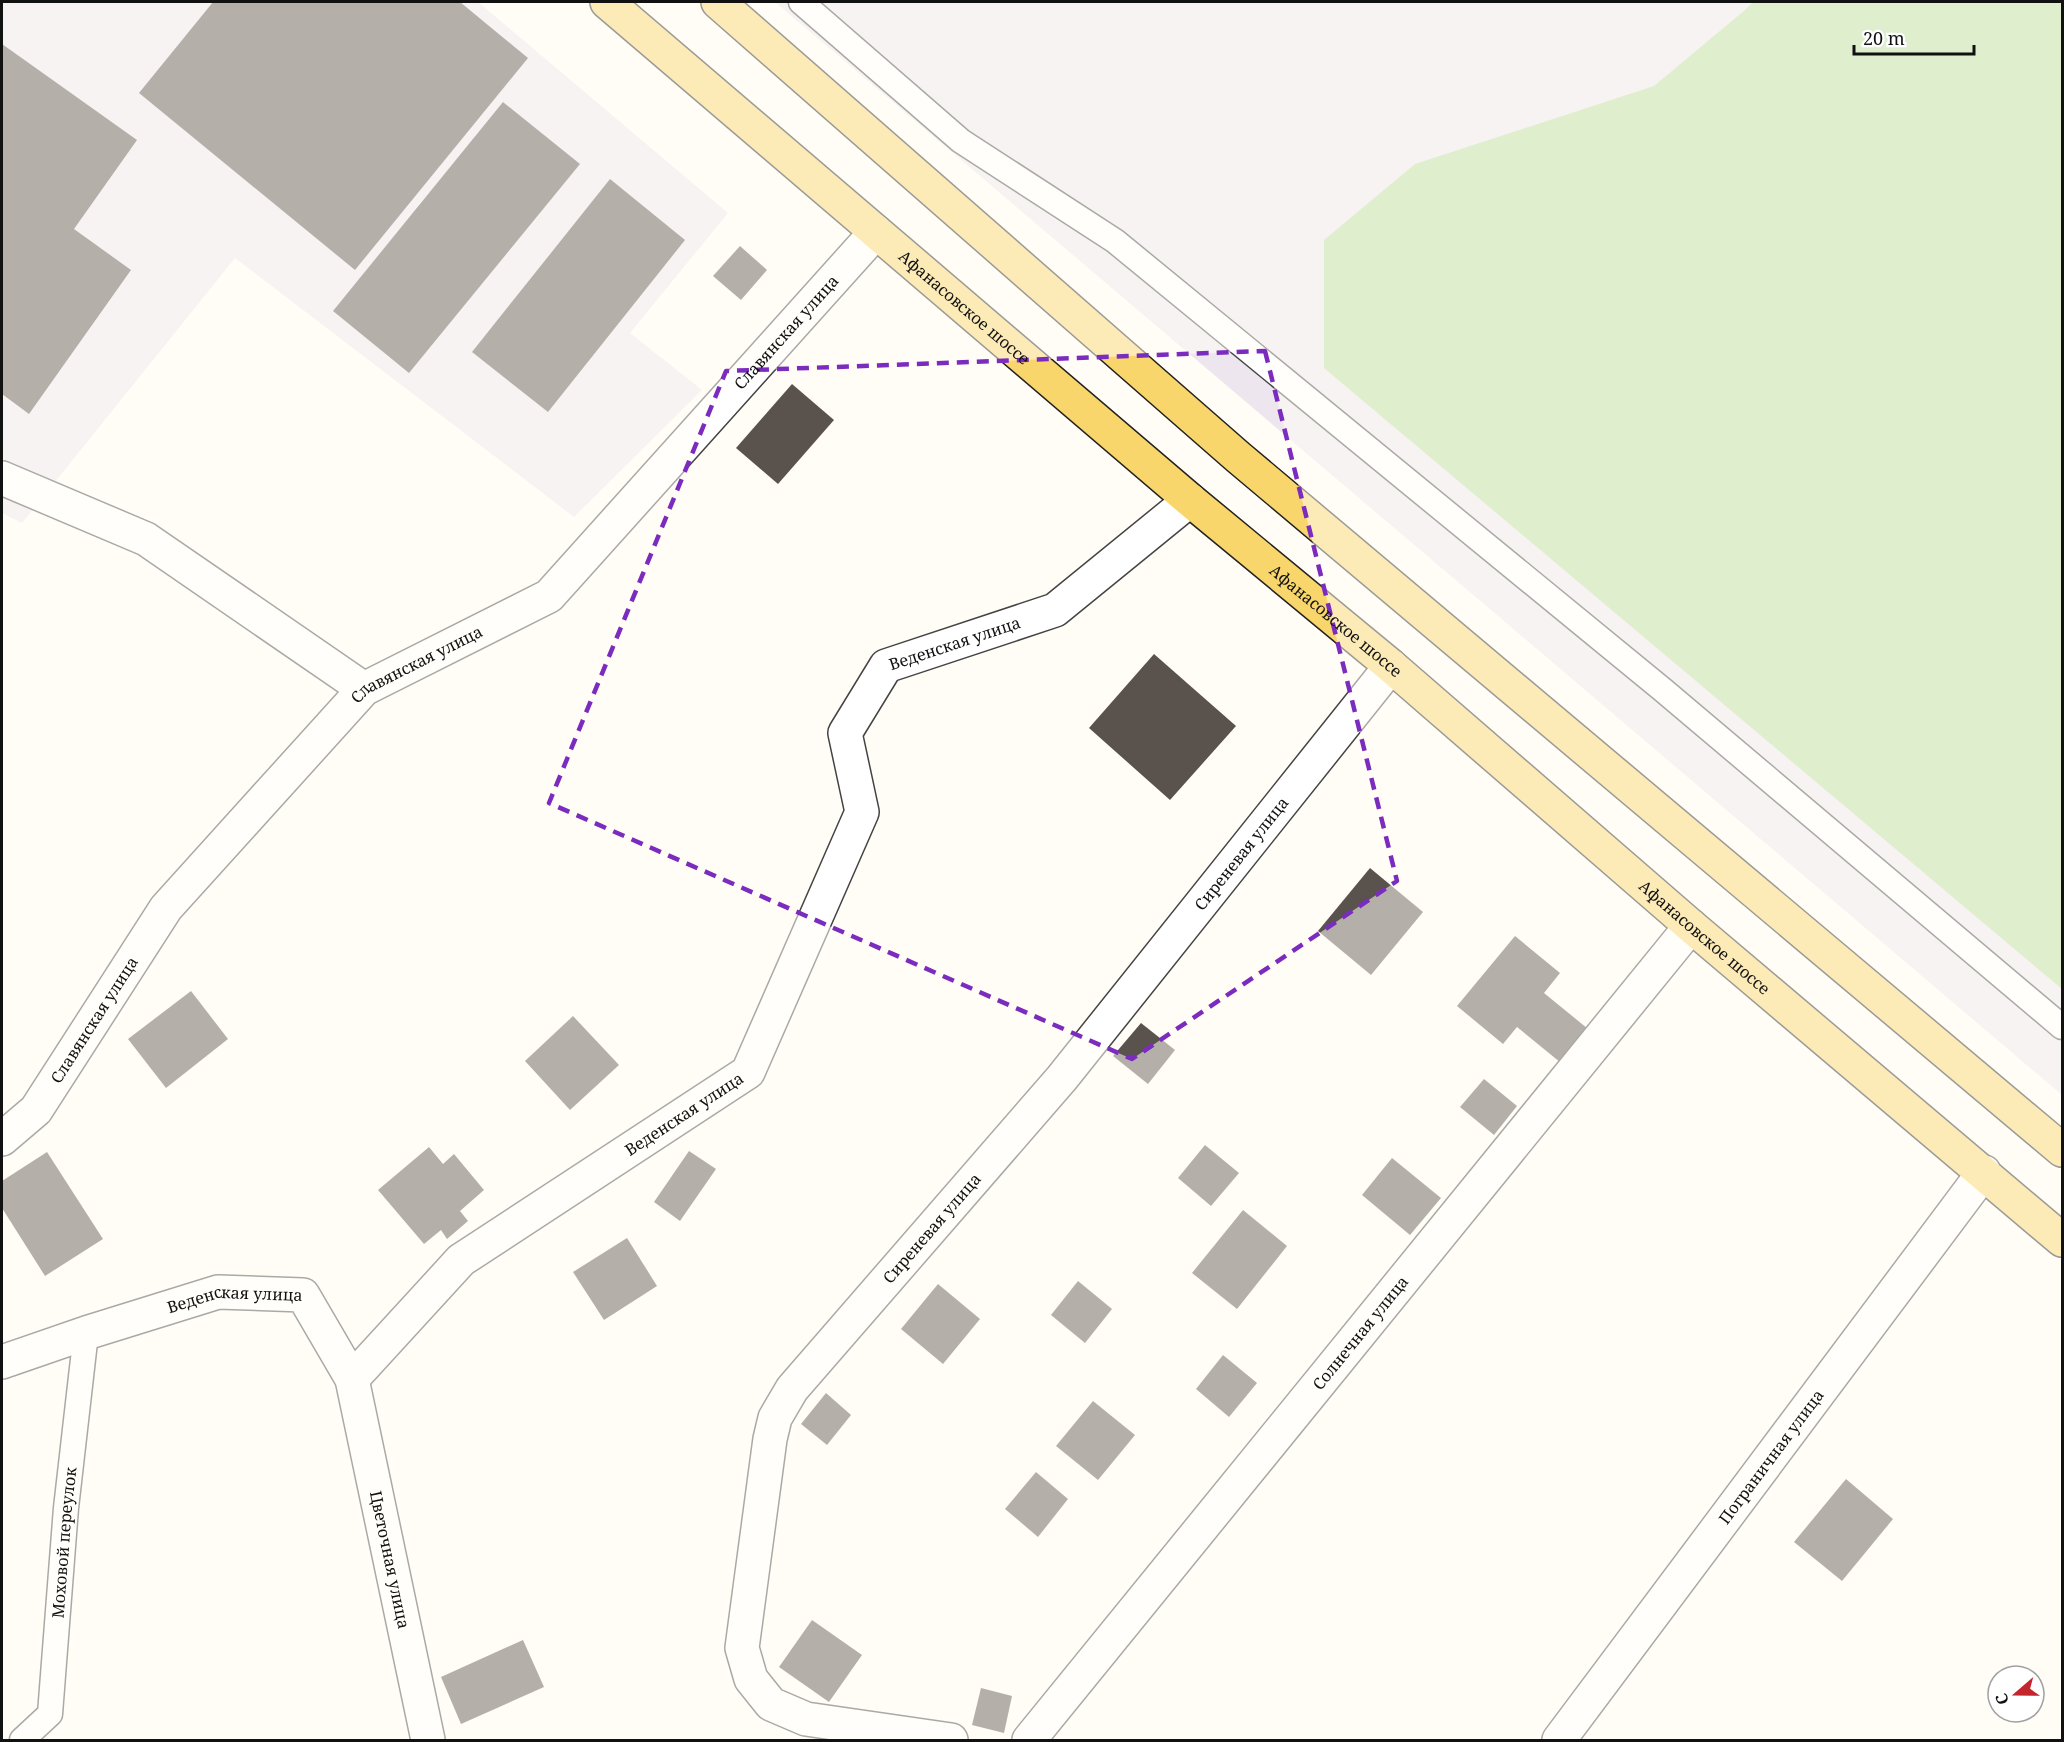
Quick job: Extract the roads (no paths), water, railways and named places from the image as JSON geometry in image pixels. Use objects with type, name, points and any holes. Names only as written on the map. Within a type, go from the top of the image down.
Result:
[{"type":"main road","name":"Афанасовское шоссе","points":[[608,2],[1190,500],[1391,666],[1691,926],[2062,1240]]},
{"type":"main road","points":[[718,2],[1238,457],[2062,1150]]},
{"type":"street","name":"Славянская улица","points":[[2,1139],[36,1110],[166,908],[364,689],[549,596],[876,232]]},
{"type":"street","points":[[2,478],[146,538],[364,689]]},
{"type":"street","name":"Веденская улица","points":[[2,1362],[218,1292],[303,1295],[352,1379],[461,1260],[748,1072],[862,812],[845,733],[886,666],[1055,610],[1190,500]]},
{"type":"street","name":"Сиреневая улица","points":[[951,1740],[806,1719],[771,1704],[751,1679],[742,1648],[775,1418],[792,1389],[1062,1078],[1391,666]]},
{"type":"street","name":"Солнечная улица","points":[[1029,1740],[1691,926]]},
{"type":"street","name":"Пограничная улица","points":[[1559,1740],[1984,1173]]},
{"type":"street","name":"Цветочная улица","points":[[352,1379],[428,1740]]},
{"type":"lane","points":[[801,2],[961,141],[1115,241],[1663,690],[2062,1027]]},
{"type":"lane","name":"Моховой переулок","points":[[22,1740],[50,1714],[66,1508],[86,1333]]}]
